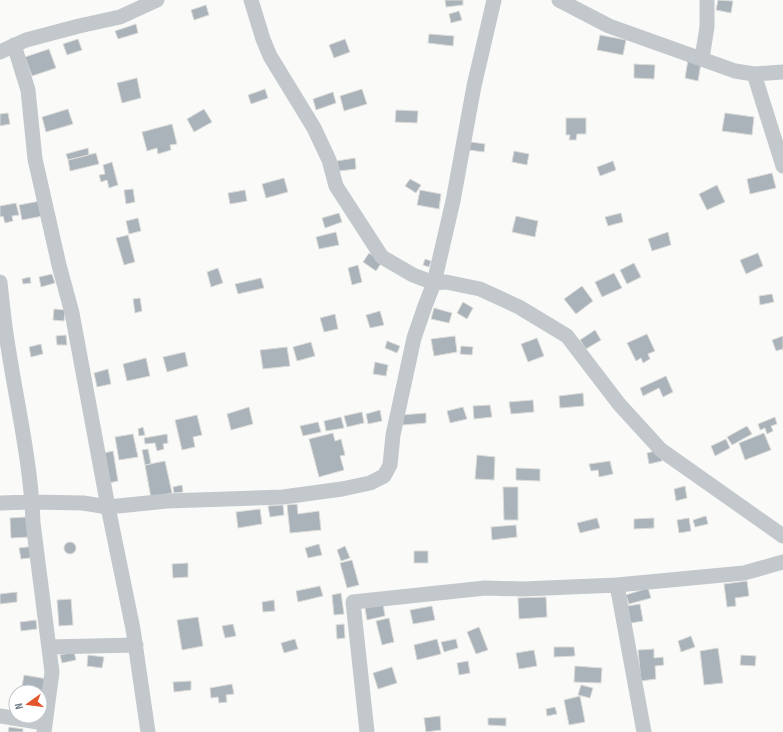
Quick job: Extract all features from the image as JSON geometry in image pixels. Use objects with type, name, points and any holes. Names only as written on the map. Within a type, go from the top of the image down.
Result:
[{"type":"street","points":[[0,52],[26,40],[120,17],[157,0]]},
{"type":"street","points":[[251,0],[270,56],[314,128],[329,160],[336,186],[382,257],[413,275],[434,283],[446,282],[480,289],[519,307],[567,336],[619,404],[662,450],[783,536]]},
{"type":"street","points":[[0,503],[83,503],[108,507],[167,501],[283,497],[342,489],[370,483],[384,476],[390,465],[393,435],[414,338],[434,283],[453,201],[474,86],[494,0]]},
{"type":"street","points":[[559,0],[609,26],[735,71],[754,74],[783,72]]},
{"type":"street","points":[[702,58],[707,27],[707,0]]},
{"type":"street","points":[[14,45],[28,90],[35,159],[59,265],[72,313],[108,507],[136,645],[148,732]]},
{"type":"street","points":[[754,74],[783,166]]},
{"type":"street","points":[[0,282],[7,340],[20,413],[32,502],[33,523],[52,672],[44,727],[0,716]]},
{"type":"street","points":[[367,732],[353,602],[485,588],[523,589],[617,586],[744,572],[783,562]]},
{"type":"street","points":[[617,586],[644,732]]},
{"type":"street","points":[[49,647],[136,645]]},
{"type":"building","points":[[445,0],[463,0],[463,5],[446,7]]},
{"type":"building","points":[[718,0],[733,1],[731,13],[716,10]]},
{"type":"building","points":[[206,5],[209,15],[194,20],[191,10]]},
{"type":"building","points":[[459,11],[462,20],[451,23],[449,14]]},
{"type":"building","points":[[136,24],[138,33],[118,39],[115,31]]},
{"type":"building","points":[[429,34],[454,36],[453,46],[428,43]]},
{"type":"building","points":[[600,35],[626,40],[623,55],[597,50]]},
{"type":"building","points":[[78,39],[82,50],[67,55],[63,44]]},
{"type":"building","points":[[345,39],[350,52],[334,58],[329,45]]},
{"type":"building","points":[[49,49],[56,68],[32,76],[25,57]]},
{"type":"building","points":[[688,60],[701,63],[698,81],[685,78]]},
{"type":"building","points":[[634,64],[655,65],[654,79],[634,78]]},
{"type":"building","points":[[137,78],[141,98],[122,103],[117,83]]},
{"type":"building","points":[[265,89],[268,98],[251,104],[248,95]]},
{"type":"building","points":[[362,89],[367,104],[344,111],[340,96]]},
{"type":"building","points":[[333,92],[336,103],[316,110],[313,99]]},
{"type":"building","points":[[68,109],[73,124],[46,132],[42,117]]},
{"type":"building","points":[[204,109],[212,122],[194,132],[187,119]]},
{"type":"building","points":[[396,110],[418,111],[417,123],[395,122]]},
{"type":"building","points":[[8,113],[10,124],[0,126],[0,114]]},
{"type":"building","points":[[725,113],[754,117],[752,135],[722,131]]},
{"type":"building","points":[[566,118],[586,118],[586,134],[577,134],[576,140],[569,140],[570,135],[566,135]]},
{"type":"building","points":[[172,124],[177,144],[170,145],[171,150],[158,154],[157,148],[147,151],[142,132]]},
{"type":"building","points":[[471,142],[485,144],[484,152],[469,150]]},
{"type":"building","points":[[88,148],[89,155],[68,160],[66,154]]},
{"type":"building","points":[[514,151],[529,154],[527,165],[512,162]]},
{"type":"building","points":[[96,153],[99,164],[70,171],[68,160]]},
{"type":"building","points":[[355,158],[356,169],[339,171],[337,161]]},
{"type":"building","points":[[613,161],[616,170],[600,176],[597,167]]},
{"type":"building","points":[[112,162],[118,185],[109,188],[107,180],[101,182],[99,175],[105,174],[103,165]]},
{"type":"building","points":[[772,173],[776,188],[750,194],[747,179]]},
{"type":"building","points":[[284,178],[288,192],[266,198],[262,184]]},
{"type":"building","points":[[410,179],[421,185],[416,193],[405,186]]},
{"type":"building","points":[[717,185],[725,202],[707,210],[699,194]]},
{"type":"building","points":[[133,189],[135,202],[126,204],[124,190]]},
{"type":"building","points":[[245,190],[247,201],[230,204],[228,193]]},
{"type":"building","points":[[420,190],[441,194],[439,209],[417,205]]},
{"type":"building","points":[[40,201],[43,216],[22,220],[19,205]]},
{"type":"building","points":[[16,203],[19,215],[12,216],[13,221],[5,223],[3,216],[0,217],[0,206]]},
{"type":"building","points":[[339,213],[342,222],[325,228],[322,218]]},
{"type":"building","points":[[621,213],[623,222],[608,226],[605,217]]},
{"type":"building","points":[[516,216],[538,221],[535,237],[512,232]]},
{"type":"building","points":[[138,218],[141,231],[129,234],[126,221]]},
{"type":"building","points":[[336,232],[339,245],[319,249],[316,237]]},
{"type":"building","points":[[668,232],[671,245],[652,251],[648,239]]},
{"type":"building","points":[[128,235],[135,262],[124,265],[116,238]]},
{"type":"building","points":[[369,253],[382,262],[376,271],[363,262]]},
{"type":"building","points":[[758,253],[763,266],[746,274],[740,260]]},
{"type":"building","points":[[425,259],[431,261],[429,267],[423,265]]},
{"type":"building","points":[[634,263],[641,277],[627,284],[620,270]]},
{"type":"building","points":[[358,265],[362,282],[352,285],[348,268]]},
{"type":"building","points":[[218,268],[223,283],[211,287],[207,272]]},
{"type":"building","points":[[614,273],[622,288],[602,297],[595,282]]},
{"type":"building","points":[[52,274],[55,283],[41,287],[39,277]]},
{"type":"building","points":[[30,277],[31,283],[23,284],[22,279]]},
{"type":"building","points":[[261,278],[264,288],[238,294],[235,284]]},
{"type":"building","points":[[582,286],[593,301],[576,314],[564,299]]},
{"type":"building","points":[[772,294],[774,302],[760,305],[759,296]]},
{"type":"building","points":[[140,298],[142,311],[135,313],[133,299]]},
{"type":"building","points":[[463,302],[473,308],[467,319],[457,313]]},
{"type":"building","points":[[434,308],[452,313],[449,323],[431,319]]},
{"type":"building","points":[[54,309],[65,310],[64,321],[53,320]]},
{"type":"building","points":[[380,311],[384,325],[370,328],[366,315]]},
{"type":"building","points":[[335,314],[338,329],[324,332],[320,318]]},
{"type":"building","points":[[595,330],[601,340],[586,349],[580,340]]},
{"type":"building","points":[[647,334],[655,351],[648,354],[650,359],[643,363],[641,358],[636,361],[627,343]]},
{"type":"building","points":[[66,335],[67,345],[57,345],[56,336]]},
{"type":"building","points":[[455,336],[457,352],[434,356],[431,339]]},
{"type":"building","points":[[783,336],[783,349],[776,351],[772,340]]},
{"type":"building","points":[[537,338],[544,356],[528,362],[521,344]]},
{"type":"building","points":[[387,341],[400,346],[397,353],[385,348]]},
{"type":"building","points":[[311,342],[315,356],[297,361],[293,347]]},
{"type":"building","points":[[41,344],[43,354],[31,357],[29,347]]},
{"type":"building","points":[[461,346],[473,347],[472,355],[460,354]]},
{"type":"building","points":[[287,347],[290,366],[263,369],[260,350]]},
{"type":"building","points":[[185,352],[188,366],[167,372],[163,357]]},
{"type":"building","points":[[146,358],[150,376],[127,381],[123,364]]},
{"type":"building","points":[[375,362],[388,365],[386,376],[373,374]]},
{"type":"building","points":[[108,369],[111,384],[97,387],[94,373]]},
{"type":"building","points":[[666,376],[673,392],[663,397],[659,388],[643,396],[640,388]]},
{"type":"building","points":[[583,393],[584,406],[560,408],[559,396]]},
{"type":"building","points":[[533,400],[534,412],[511,414],[509,402]]},
{"type":"building","points":[[490,405],[492,417],[474,419],[473,406]]},
{"type":"building","points":[[249,407],[253,424],[231,430],[227,414]]},
{"type":"building","points":[[463,407],[467,419],[450,423],[447,411]]},
{"type":"building","points":[[380,410],[382,421],[368,424],[366,414]]},
{"type":"building","points":[[362,412],[364,423],[347,427],[344,416]]},
{"type":"building","points":[[426,413],[426,423],[403,425],[402,415]]},
{"type":"building","points":[[197,415],[202,435],[193,437],[195,447],[182,450],[175,420]]},
{"type":"building","points":[[341,417],[344,428],[326,431],[324,421]]},
{"type":"building","points":[[775,417],[777,424],[771,426],[773,431],[767,434],[765,428],[760,430],[758,424]]},
{"type":"building","points":[[318,422],[321,432],[303,436],[300,426]]},
{"type":"building","points":[[747,426],[752,434],[732,445],[727,437]]},
{"type":"building","points":[[143,427],[145,435],[139,436],[138,429]]},
{"type":"building","points":[[333,433],[335,441],[341,439],[345,455],[340,456],[344,470],[319,477],[309,439]]},
{"type":"building","points":[[764,433],[771,450],[745,460],[739,443]]},
{"type":"building","points":[[133,434],[138,457],[119,460],[115,437]]},
{"type":"building","points":[[167,434],[168,443],[163,444],[164,449],[157,451],[155,443],[145,444],[144,438]]},
{"type":"building","points":[[726,439],[730,448],[715,456],[711,446]]},
{"type":"building","points":[[148,449],[151,464],[145,465],[142,450]]},
{"type":"building","points":[[659,450],[662,461],[649,464],[647,453]]},
{"type":"building","points":[[113,451],[118,481],[109,483],[104,453]]},
{"type":"building","points":[[477,455],[495,457],[494,480],[475,479]]},
{"type":"building","points":[[165,461],[172,493],[151,498],[145,465]]},
{"type":"building","points":[[610,461],[613,474],[599,477],[598,470],[591,471],[589,464]]},
{"type":"building","points":[[516,468],[540,469],[540,481],[516,480]]},
{"type":"building","points":[[182,485],[183,492],[174,493],[173,487]]},
{"type":"building","points":[[685,486],[687,498],[676,501],[674,489]]},
{"type":"building","points":[[503,487],[518,487],[518,520],[504,520]]},
{"type":"building","points":[[297,504],[298,514],[319,511],[321,530],[290,533],[287,505]]},
{"type":"building","points":[[283,505],[284,515],[270,517],[268,506]]},
{"type":"building","points":[[260,509],[262,524],[238,528],[236,512]]},
{"type":"building","points":[[706,516],[708,524],[695,527],[693,520]]},
{"type":"building","points":[[27,517],[29,537],[11,538],[10,518]]},
{"type":"building","points":[[597,518],[600,528],[580,533],[577,523]]},
{"type":"building","points":[[654,518],[654,528],[634,529],[634,519]]},
{"type":"building","points":[[689,518],[691,531],[679,533],[677,520]]},
{"type":"building","points":[[516,525],[517,537],[492,540],[491,527]]},
{"type":"building","points":[[68,542],[72,542],[76,548],[72,554],[68,554],[64,550],[64,546]]},
{"type":"building","points":[[319,544],[322,555],[308,558],[305,548]]},
{"type":"building","points":[[35,546],[37,557],[21,559],[19,548]]},
{"type":"building","points":[[345,546],[350,558],[341,561],[337,550]]},
{"type":"building","points":[[414,551],[428,551],[428,563],[414,563]]},
{"type":"building","points":[[352,560],[359,585],[347,588],[340,563]]},
{"type":"building","points":[[188,563],[188,577],[173,578],[172,564]]},
{"type":"building","points":[[747,581],[749,596],[735,598],[736,606],[727,607],[724,584]]},
{"type":"building","points":[[320,586],[323,596],[298,602],[296,591]]},
{"type":"building","points":[[648,588],[651,598],[629,604],[626,595]]},
{"type":"building","points":[[17,592],[17,602],[0,604],[0,594]]},
{"type":"building","points":[[341,593],[344,614],[334,615],[332,595]]},
{"type":"building","points":[[546,597],[547,617],[519,619],[518,598]]},
{"type":"building","points":[[71,599],[73,625],[59,626],[57,600]]},
{"type":"building","points":[[274,600],[275,611],[263,612],[262,602]]},
{"type":"building","points":[[383,604],[385,616],[367,620],[365,608]]},
{"type":"building","points":[[640,604],[643,621],[626,624],[622,607]]},
{"type":"building","points":[[432,606],[435,620],[413,624],[410,610]]},
{"type":"building","points":[[198,617],[203,646],[182,650],[177,620]]},
{"type":"building","points":[[389,618],[394,642],[382,645],[376,621]]},
{"type":"building","points":[[36,620],[37,629],[21,631],[20,622]]},
{"type":"building","points":[[233,624],[236,636],[225,638],[222,626]]},
{"type":"building","points":[[344,624],[345,638],[337,639],[336,625]]},
{"type":"building","points":[[479,627],[488,650],[476,654],[467,632]]},
{"type":"building","points":[[691,636],[695,647],[681,652],[678,641]]},
{"type":"building","points":[[295,639],[298,649],[284,653],[281,643]]},
{"type":"building","points":[[437,639],[441,654],[417,660],[414,645]]},
{"type":"building","points":[[456,639],[458,648],[444,652],[441,642]]},
{"type":"building","points":[[554,647],[574,647],[575,656],[554,657]]},
{"type":"building","points":[[718,648],[723,683],[704,685],[700,651]]},
{"type":"building","points":[[654,649],[654,658],[663,657],[664,665],[655,666],[656,679],[641,681],[638,650]]},
{"type":"building","points":[[534,650],[537,666],[519,669],[516,653]]},
{"type":"building","points":[[74,652],[76,660],[62,663],[60,655]]},
{"type":"building","points":[[88,655],[104,657],[102,668],[87,666]]},
{"type":"building","points":[[741,655],[756,656],[755,666],[740,665]]},
{"type":"building","points":[[468,661],[470,673],[459,675],[457,663]]},
{"type":"building","points":[[575,666],[602,668],[601,683],[574,682]]},
{"type":"building","points":[[392,667],[397,683],[378,689],[373,673]]},
{"type":"building","points":[[24,675],[47,679],[46,684],[22,684]]},
{"type":"building","points":[[191,681],[191,690],[174,692],[173,682]]},
{"type":"building","points":[[232,684],[234,694],[226,695],[227,702],[219,703],[218,697],[211,698],[210,688]]},
{"type":"building","points":[[581,685],[593,688],[590,698],[578,695]]},
{"type":"building","points":[[580,696],[585,722],[569,725],[564,700]]},
{"type":"building","points":[[555,707],[557,714],[547,716],[546,709]]},
{"type":"building","points":[[440,716],[441,730],[426,732],[424,718]]},
{"type":"building","points":[[488,718],[506,718],[506,726],[488,725]]},
{"type":"building","points":[[9,727],[23,729],[23,732],[8,732]]}]
